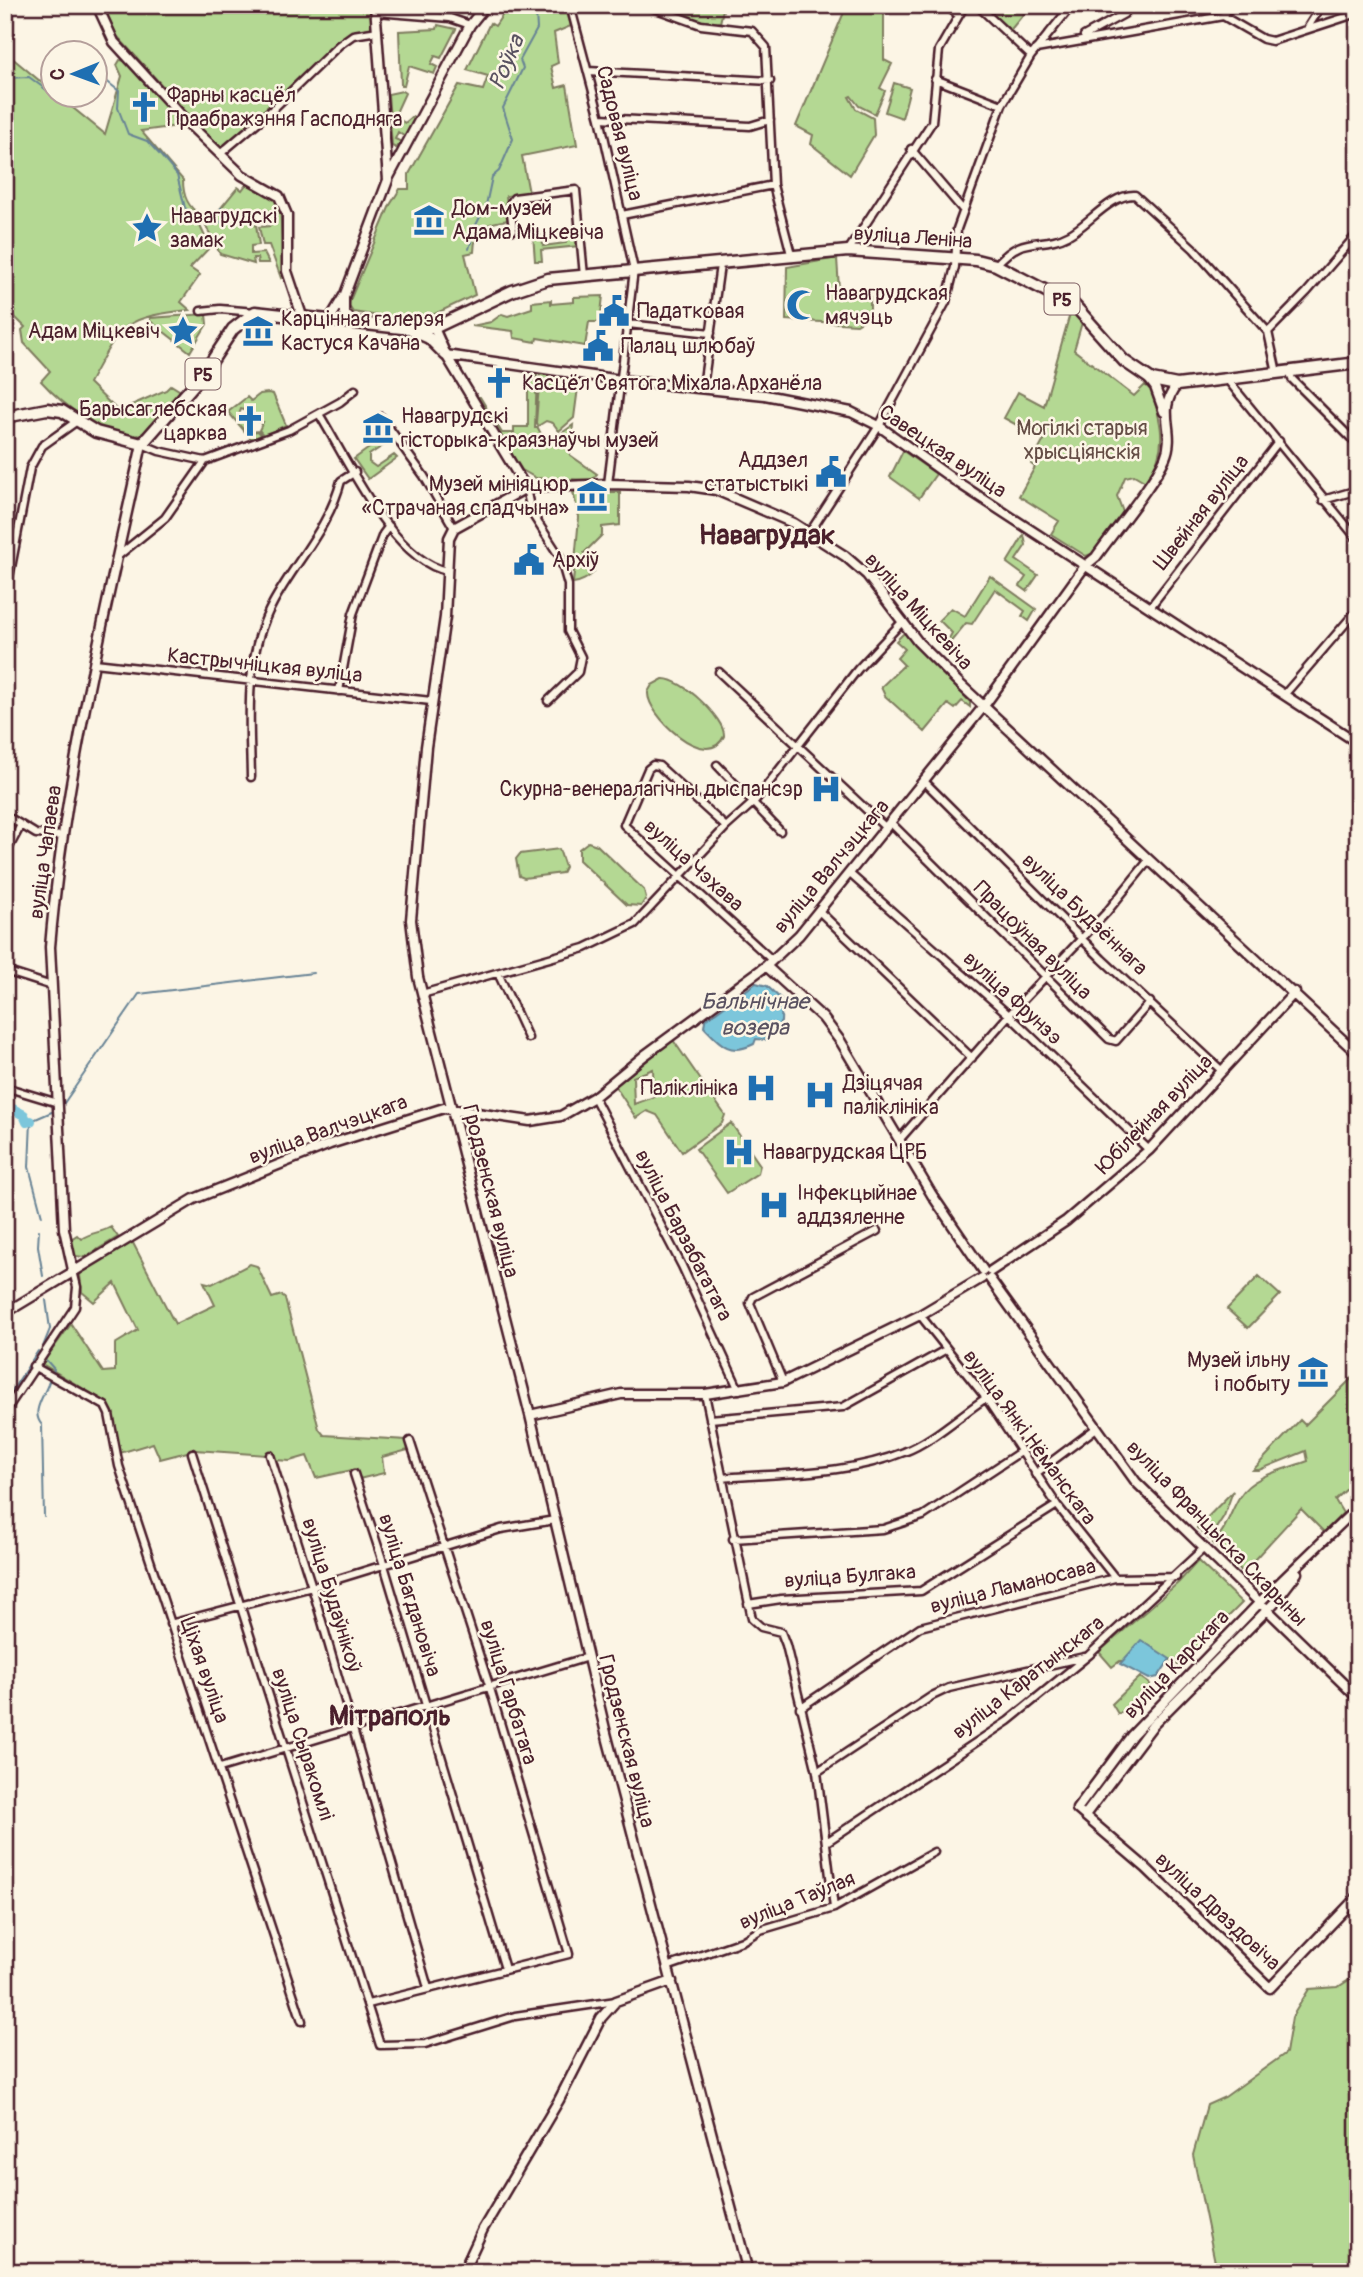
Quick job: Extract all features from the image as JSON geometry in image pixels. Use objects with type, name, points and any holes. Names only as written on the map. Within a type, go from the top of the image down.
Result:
[{"type":"main road","name":"вуліца Леніна","points":[[330,319],[434,329],[531,283],[634,270],[720,265],[848,251],[956,259],[996,265],[1075,306],[1111,350],[1146,376],[1159,382],[1177,385],[1358,363]]},
{"type":"main road","name":"Р5","points":[[142,444],[204,373],[233,329],[255,312],[330,319]]},
{"type":"main road","points":[[402,328],[429,338],[446,355]]},
{"type":"main road","points":[[5,417],[47,409],[62,411],[96,432],[142,444]]},
{"type":"street","points":[[97,5],[114,41],[220,154],[242,175],[274,191],[283,203],[287,221],[286,260],[302,316]]},
{"type":"street","points":[[330,319],[345,294],[401,151],[470,25],[486,5]]},
{"type":"street","name":"Садовая вуліца","points":[[570,5],[600,118],[634,270],[608,484]]},
{"type":"street","points":[[645,5],[701,25],[752,31],[766,47],[770,81],[773,185],[792,258]]},
{"type":"street","points":[[946,5],[958,15]]},
{"type":"street","points":[[848,251],[911,149],[932,122],[934,79],[939,50],[965,5]]},
{"type":"street","points":[[977,5],[1031,56]]},
{"type":"street","points":[[810,532],[879,426],[946,302],[956,259],[957,229],[1002,105],[1031,56],[1073,5]]},
{"type":"street","points":[[1080,39],[1124,14],[1131,5]]},
{"type":"street","points":[[1223,16],[1231,5]]},
{"type":"street","points":[[1307,28],[1322,5]]},
{"type":"street","points":[[388,180],[376,9],[450,18],[470,25]]},
{"type":"street","points":[[1036,49],[1080,39],[1223,16],[1263,39],[1272,41],[1358,13]]},
{"type":"street","points":[[220,154],[353,35],[377,31]]},
{"type":"street","points":[[588,71],[770,81]]},
{"type":"street","points":[[934,79],[1002,105]]},
{"type":"street","points":[[600,118],[750,126],[770,120]]},
{"type":"street","points":[[911,149],[963,210]]},
{"type":"street","points":[[387,150],[393,154],[401,151]]},
{"type":"street","points":[[622,215],[773,185]]},
{"type":"street","points":[[513,230],[510,204],[514,198],[576,190],[584,276]]},
{"type":"street","points":[[996,265],[1008,250],[1019,245],[1068,235],[1121,197],[1135,195],[1194,249],[1268,332],[1283,372],[1358,445]]},
{"type":"street","points":[[1268,332],[1358,233]]},
{"type":"street","points":[[703,387],[720,265]]},
{"type":"street","points":[[345,294],[344,313],[354,322]]},
{"type":"street","points":[[201,312],[220,309],[255,312]]},
{"type":"street","points":[[628,324],[711,333]]},
{"type":"street","points":[[434,329],[446,355],[526,488],[531,512],[560,557],[568,585],[569,631],[581,657],[578,672],[548,701]]},
{"type":"street","name":"Савецкая вуліца","points":[[446,355],[621,380],[703,387],[830,406],[879,426],[957,482],[1357,740]]},
{"type":"street","points":[[1146,376],[1155,387],[1165,414]]},
{"type":"street","points":[[1226,378],[1358,540]]},
{"type":"street","name":"вуліца Валчэцкага","points":[[5,1312],[194,1199],[330,1144],[428,1112],[451,1108],[530,1121],[561,1116],[594,1097],[645,1055],[769,963],[820,912],[925,782],[1096,556],[1163,462],[1168,440],[1165,414],[1167,397],[1177,385]]},
{"type":"street","points":[[142,444],[159,452],[205,461],[289,430],[320,414],[355,390]]},
{"type":"street","points":[[320,414],[388,526],[425,562],[447,571]]},
{"type":"street","points":[[381,417],[424,476],[454,528],[526,488]]},
{"type":"street","points":[[5,599],[26,481],[35,456],[56,434],[77,421]]},
{"type":"street","name":"Швейная вуліца","points":[[1151,606],[1279,440]]},
{"type":"street","name":"вуліца Чапаева","points":[[73,1270],[64,1229],[50,947],[63,836],[94,663],[142,444]]},
{"type":"street","points":[[118,556],[165,518],[205,461]]},
{"type":"street","points":[[251,777],[249,682],[252,659],[273,603],[333,510],[341,481],[355,472]]},
{"type":"street","name":"вуліца Міцкевіча","points":[[526,488],[608,484],[689,486],[716,490],[810,532],[867,575],[918,642],[1149,860],[1295,992],[1358,1054]]},
{"type":"street","points":[[1323,500],[1358,490]]},
{"type":"street","points":[[339,691],[353,614],[388,526]]},
{"type":"street","name":"Гродзенская вуліца","points":[[454,528],[449,538],[442,646],[432,701],[411,920],[422,994],[667,1967],[748,2272]]},
{"type":"street","points":[[5,554],[13,555]]},
{"type":"street","points":[[1284,695],[1358,608]]},
{"type":"street","points":[[422,994],[585,947],[635,925],[726,827],[754,802],[858,669],[903,621]]},
{"type":"street","name":"Кастрычніцкая вуліца","points":[[94,663],[432,701]]},
{"type":"street","name":"Працоўная вуліца","points":[[719,672],[797,746],[889,825],[1109,1039],[1116,1041],[1150,1002]]},
{"type":"street","name":"вуліца Чэхава","points":[[726,827],[659,766],[653,765],[648,769],[624,825],[681,875],[769,963]]},
{"type":"street","points":[[717,765],[780,831]]},
{"type":"street","name":"вуліца Будзённага","points":[[925,782],[1082,936],[1102,959],[1221,1070]]},
{"type":"street","points":[[5,815],[36,834],[63,836]]},
{"type":"street","points":[[5,855],[21,825]]},
{"type":"street","points":[[900,1139],[1149,860]]},
{"type":"street","name":"вуліца Фрунзэ","points":[[850,874],[1009,1015],[1149,1150]]},
{"type":"street","points":[[820,912],[972,1058]]},
{"type":"street","name":"вуліца Францыска Скарыны","points":[[769,963],[823,1018],[841,1042],[932,1195],[1095,1429],[1136,1482],[1358,1698]]},
{"type":"street","points":[[5,971],[52,986]]},
{"type":"street","points":[[498,973],[528,1038]]},
{"type":"street","name":"Юбілейная вуліца","points":[[530,1415],[621,1394],[705,1394],[783,1382],[920,1315],[1066,1221],[1149,1150],[1295,992]]},
{"type":"street","points":[[5,1087],[58,1103]]},
{"type":"street","name":"вуліца Барзабагатага","points":[[594,1097],[699,1301],[739,1390]]},
{"type":"street","points":[[783,1382],[750,1303],[753,1297],[877,1231]]},
{"type":"street","points":[[5,1412],[33,1366],[75,1307],[77,1287],[73,1270]]},
{"type":"street","name":"вуліца Янкі Нёманскага","points":[[920,1315],[945,1350],[986,1398],[1057,1506],[1115,1578]]},
{"type":"street","points":[[710,1419],[844,1407],[945,1350]]},
{"type":"street","name":"Ціхая вуліца","points":[[33,1366],[104,1406],[109,1414],[119,1466],[302,2021]]},
{"type":"street","points":[[705,1394],[751,1619],[761,1627],[781,1632],[817,1772],[828,1841],[834,1908]]},
{"type":"street","points":[[722,1478],[827,1470],[877,1461],[907,1451],[986,1398]]},
{"type":"street","points":[[1035,1474],[1095,1429]]},
{"type":"street","name":"вуліца Гарбатага","points":[[410,1441],[489,1685],[569,1954],[505,1969]]},
{"type":"street","points":[[733,1539],[883,1529],[907,1524],[1020,1452]]},
{"type":"street","name":"вуліца Сыракомлі","points":[[192,1453],[380,2045],[425,2044],[514,2016],[616,2001]]},
{"type":"street","name":"вуліца Будаўнікоў","points":[[270,1455],[354,1727],[428,1987]]},
{"type":"street","name":"вуліца Багдановіча","points":[[354,1474],[384,1565],[505,1969]]},
{"type":"street","name":"вуліца Булгака","points":[[748,1604],[781,1599],[921,1591],[1057,1506]]},
{"type":"street","name":"вуліца Карскага","points":[[1077,1808],[1132,1735],[1259,1603],[1358,1507]]},
{"type":"street","points":[[170,1623],[312,1587],[501,1529],[555,1520]]},
{"type":"street","name":"вуліца Каратынскага","points":[[828,1841],[1008,1721],[1089,1656],[1203,1549]]},
{"type":"street","name":"вуліца Карскага","points":[[1085,1815],[1153,1725],[1267,1610],[1312,1554]]},
{"type":"street","name":"вуліца Ламаносава","points":[[800,1708],[920,1627],[1115,1578],[1176,1577]]},
{"type":"street","points":[[817,1772],[932,1696],[949,1688],[1089,1656]]},
{"type":"street","points":[[220,1768],[588,1657]]},
{"type":"street","name":"вуліца Драздовіча","points":[[1077,1808],[1146,1868],[1270,1988],[1358,1896]]},
{"type":"street","name":"вуліца Таўлая","points":[[667,1967],[742,1941],[760,1930],[834,1908],[934,1853]]},
{"type":"street","points":[[368,2004],[505,1969]]},
{"type":"street","points":[[463,2272],[483,2229],[559,2100],[601,2018],[616,2001],[672,1981]]},
{"type":"green space","points":[[103,5],[372,5],[375,27],[353,33],[339,43],[220,149],[117,36]]},
{"type":"green space","points":[[509,5],[565,5],[571,26],[554,33],[558,63],[551,66],[556,88],[567,85],[577,145],[522,156],[529,193],[506,196],[509,220],[495,222],[484,228],[477,237],[474,252],[465,254],[475,295],[418,322],[353,312],[348,305],[390,205],[400,189],[409,189],[409,174],[459,85],[483,90],[488,76],[467,70],[490,23],[495,26]]},
{"type":"green space","points":[[724,5],[720,23],[697,21],[662,6]]},
{"type":"green space","points":[[847,5],[884,7],[884,60],[892,64],[880,88],[885,91],[875,114],[849,97],[856,109],[873,118],[874,135],[850,175],[811,144],[813,135],[796,126]]},
{"type":"green space","points":[[983,5],[1031,5],[1008,33],[983,10]]},
{"type":"green space","points":[[438,25],[456,29],[441,58],[435,56],[431,64],[437,67],[434,74],[409,66],[404,86],[401,85],[399,31],[437,29]]},
{"type":"green space","points":[[5,52],[38,79],[38,108],[73,108],[105,134],[122,76],[117,65],[120,60],[131,62],[182,120],[178,126],[141,131],[183,180],[187,200],[201,215],[200,226],[210,247],[190,268],[200,275],[181,302],[190,310],[150,316],[126,327],[109,348],[89,383],[118,411],[166,390],[171,385],[182,392],[156,422],[139,435],[128,437],[101,428],[72,409],[41,381],[50,371],[24,343],[22,330],[25,327],[5,307]]},
{"type":"green space","points":[[894,83],[910,88],[902,118],[885,112]]},
{"type":"green space","points":[[402,91],[405,93],[394,117],[405,123],[412,117],[415,119],[405,137],[398,132],[395,139],[402,142],[396,148],[392,146],[388,94]]},
{"type":"green space","points":[[248,182],[272,193],[280,205],[284,276],[281,278],[269,245],[263,245],[259,227],[270,226],[268,210],[254,211],[259,245],[251,246],[251,254],[264,253],[269,263],[258,263],[257,258],[253,258],[254,264],[220,254],[206,226],[238,187],[242,190]]},
{"type":"green space","points":[[577,229],[579,246],[541,250],[542,261],[535,261],[533,234],[542,233],[543,246],[566,243],[565,230]]},
{"type":"green space","points":[[837,258],[839,289],[870,291],[870,316],[857,324],[786,320],[787,267]]},
{"type":"green space","points":[[603,296],[600,322],[589,322],[585,346],[537,338],[536,342],[514,338],[513,331],[472,326],[491,322],[502,314],[508,316],[532,308],[532,302],[551,300],[551,304],[574,302],[574,297]]},
{"type":"green space","name":"Могілкі старыя хрысціянскія","points":[[1071,310],[1083,319],[1074,350],[1134,396],[1145,385],[1151,390],[1161,437],[1158,459],[1146,482],[1134,475],[1125,477],[1117,496],[1123,512],[1094,553],[1086,556],[1051,534],[1059,521],[1019,496],[1035,467],[1031,464],[1044,440],[1004,418],[1018,392],[1044,406]]},
{"type":"green space","points":[[206,314],[207,324],[190,352],[150,321],[150,318]]},
{"type":"green space","points":[[540,373],[579,380],[574,418],[559,431],[553,423],[546,421],[538,426],[536,423]]},
{"type":"green space","points":[[537,375],[535,428],[538,428],[543,438],[552,440],[573,425],[570,455],[597,474],[592,480],[536,478],[522,470],[476,397],[480,397],[502,433],[514,433],[514,427],[528,427],[528,386]]},
{"type":"green space","points":[[260,394],[273,394],[286,425],[264,436],[259,430],[263,422],[241,409],[239,415],[252,432],[258,431],[263,437],[253,441],[228,412],[247,397],[251,401]]},
{"type":"green space","points":[[383,438],[387,443],[369,455],[369,462],[376,467],[394,455],[397,458],[368,479],[354,459]]},
{"type":"green space","points":[[903,451],[936,474],[919,498],[890,477]]},
{"type":"green space","points":[[573,492],[620,492],[620,525],[602,527],[602,535],[584,553],[584,562],[594,572],[582,581],[573,583],[579,517]]},
{"type":"green space","points":[[1024,535],[1026,545],[1016,560],[1038,575],[1027,591],[1020,586],[1026,577],[1007,563]]},
{"type":"green space","points":[[990,576],[1036,609],[1029,621],[1022,616],[1025,611],[995,589],[972,624],[966,623],[949,644],[947,642],[952,633],[939,620],[951,608],[965,616]]},
{"type":"green space","points":[[904,633],[970,702],[970,707],[962,701],[955,709],[948,704],[925,732],[885,696],[881,687],[904,665],[897,658],[905,649],[896,641]]},
{"type":"green space","points":[[663,679],[680,685],[710,710],[724,736],[716,746],[705,748],[692,744],[679,736],[657,713],[650,702],[648,692],[652,685]]},
{"type":"green space","points":[[588,842],[597,845],[644,890],[646,898],[641,906],[627,905],[579,860],[579,849]]},
{"type":"green space","points":[[559,849],[565,867],[562,873],[524,878],[519,876],[516,859],[520,854]]},
{"type":"green space","points":[[673,1040],[725,1115],[722,1123],[682,1152],[657,1115],[647,1111],[636,1118],[615,1086]],"holes":[[[653,1069],[654,1097],[634,1104],[633,1077]]]},
{"type":"green space","points":[[731,1123],[760,1165],[758,1173],[727,1193],[696,1149]]},
{"type":"green space","points":[[111,1227],[118,1237],[85,1257],[74,1256],[71,1239],[77,1235],[81,1239]]},
{"type":"green space","points":[[126,1243],[133,1243],[175,1324],[215,1305],[204,1282],[212,1284],[250,1264],[257,1266],[272,1298],[282,1295],[285,1299],[319,1429],[324,1435],[407,1440],[408,1450],[382,1457],[384,1473],[359,1479],[357,1469],[316,1478],[307,1456],[290,1461],[275,1460],[272,1453],[266,1455],[195,1450],[160,1459],[153,1443],[120,1453],[113,1412],[106,1402],[42,1364],[71,1324],[103,1372],[115,1371],[115,1344],[138,1330],[115,1283],[94,1302],[82,1292],[80,1275],[86,1267]]},
{"type":"green space","points":[[1259,1276],[1280,1295],[1248,1328],[1227,1309]]},
{"type":"green space","points":[[1358,1372],[1358,1460],[1349,1469],[1351,1485],[1335,1500],[1343,1513],[1324,1532],[1301,1509],[1243,1572],[1213,1543],[1246,1489],[1261,1478],[1308,1461],[1306,1451],[1253,1470],[1300,1420],[1305,1425]]},
{"type":"green space","points":[[1233,1491],[1224,1516],[1209,1539],[1197,1528]]},
{"type":"green space","points":[[1198,1561],[1242,1603],[1179,1666],[1170,1659],[1120,1661],[1112,1667],[1099,1652],[1179,1582]]},
{"type":"green space","points":[[1140,1677],[1150,1684],[1143,1701],[1118,1714],[1112,1704]]},
{"type":"green space","points":[[1358,1974],[1358,2272],[1217,2272],[1193,2155],[1207,2105],[1225,2097],[1286,2053],[1292,2017],[1309,1989],[1338,1987]]},
{"type":"water","name":"Бальнічнае возера","points":[[756,983],[767,986],[782,1000],[781,1022],[765,1040],[756,1039],[754,1044],[738,1049],[726,1047],[704,1027],[705,1020]]},
{"type":"water","points":[[1141,1640],[1170,1659],[1158,1677],[1149,1679],[1120,1664]]},
{"type":"waterway","name":"Роўка","points":[[469,249],[476,225],[486,205],[492,177],[499,171],[513,139],[503,108],[523,68],[520,60],[537,29],[536,13],[544,5]]},
{"type":"waterway","points":[[5,78],[29,77],[38,84]]},
{"type":"waterway","points":[[108,82],[119,91],[118,108],[128,134],[147,141],[177,175],[185,208],[202,218],[200,224]]},
{"type":"waterway","points":[[203,218],[208,221],[222,212],[221,208]]},
{"type":"waterway","points":[[215,219],[223,223]]},
{"type":"waterway","points":[[62,1106],[139,994],[313,973]]},
{"type":"waterway","points":[[5,1105],[24,1115],[27,1122],[31,1121]]},
{"type":"waterway","points":[[42,1216],[29,1167],[31,1121],[54,1111]]},
{"type":"waterway","points":[[39,1230],[38,1246],[43,1276]]},
{"type":"waterway","points":[[40,1354],[50,1329],[46,1300]]},
{"type":"waterway","points":[[5,1401],[38,1351]]},
{"type":"waterway","points":[[47,1361],[54,1369],[53,1373]]},
{"type":"waterway","points":[[44,1517],[42,1425],[37,1414],[50,1378]]},
{"type":"place","name":"Фарны касцёл Праабражэння Гасподняга","points":[[144,107]]},
{"type":"place","name":"Дом-музей Адама Міцкевіча","points":[[429,220]]},
{"type":"place","name":"Навагрудскі замак","points":[[147,228]]},
{"type":"place","name":"Навагрудская мячэць","points":[[802,305]]},
{"type":"place","name":"Падатковая","points":[[614,311]]},
{"type":"place","name":"Адам Міцкевіч","points":[[183,331]]},
{"type":"place","name":"Карцінная галерэя Кастуся Качана","points":[[258,331]]},
{"type":"place","name":"Палац шлюбаў","points":[[598,346]]},
{"type":"place","name":"Касцёл Святога Міхала Арханёла","points":[[499,383]]},
{"type":"place","name":"Барысаглебская царква","points":[[250,421]]},
{"type":"place","name":"Навагрудскі гісторыка-краязнаўчы музей","points":[[378,428]]},
{"type":"place","name":"Аддзел статыстыкі","points":[[831,472]]},
{"type":"place","name":"Музей мініяцюр «Страчаная спадчына»","points":[[592,496]]},
{"type":"place","name":"Архіў","points":[[529,560]]},
{"type":"place","name":"Скурна-венералагічны дыспансэр","points":[[826,789]]},
{"type":"place","name":"Паліклініка","points":[[761,1088]]},
{"type":"place","name":"Дзіцячая паліклініка","points":[[820,1095]]},
{"type":"place","name":"Навагрудская ЦРБ","points":[[739,1152]]},
{"type":"place","name":"Інфекцыйнае аддзяленне","points":[[774,1205]]},
{"type":"place","name":"Музей ільну і побыту","points":[[1313,1372]]},
{"type":"district","name":"Навагрудак","points":[[767,534]]},
{"type":"district","name":"Мітраполь","points":[[390,1715]]}]
